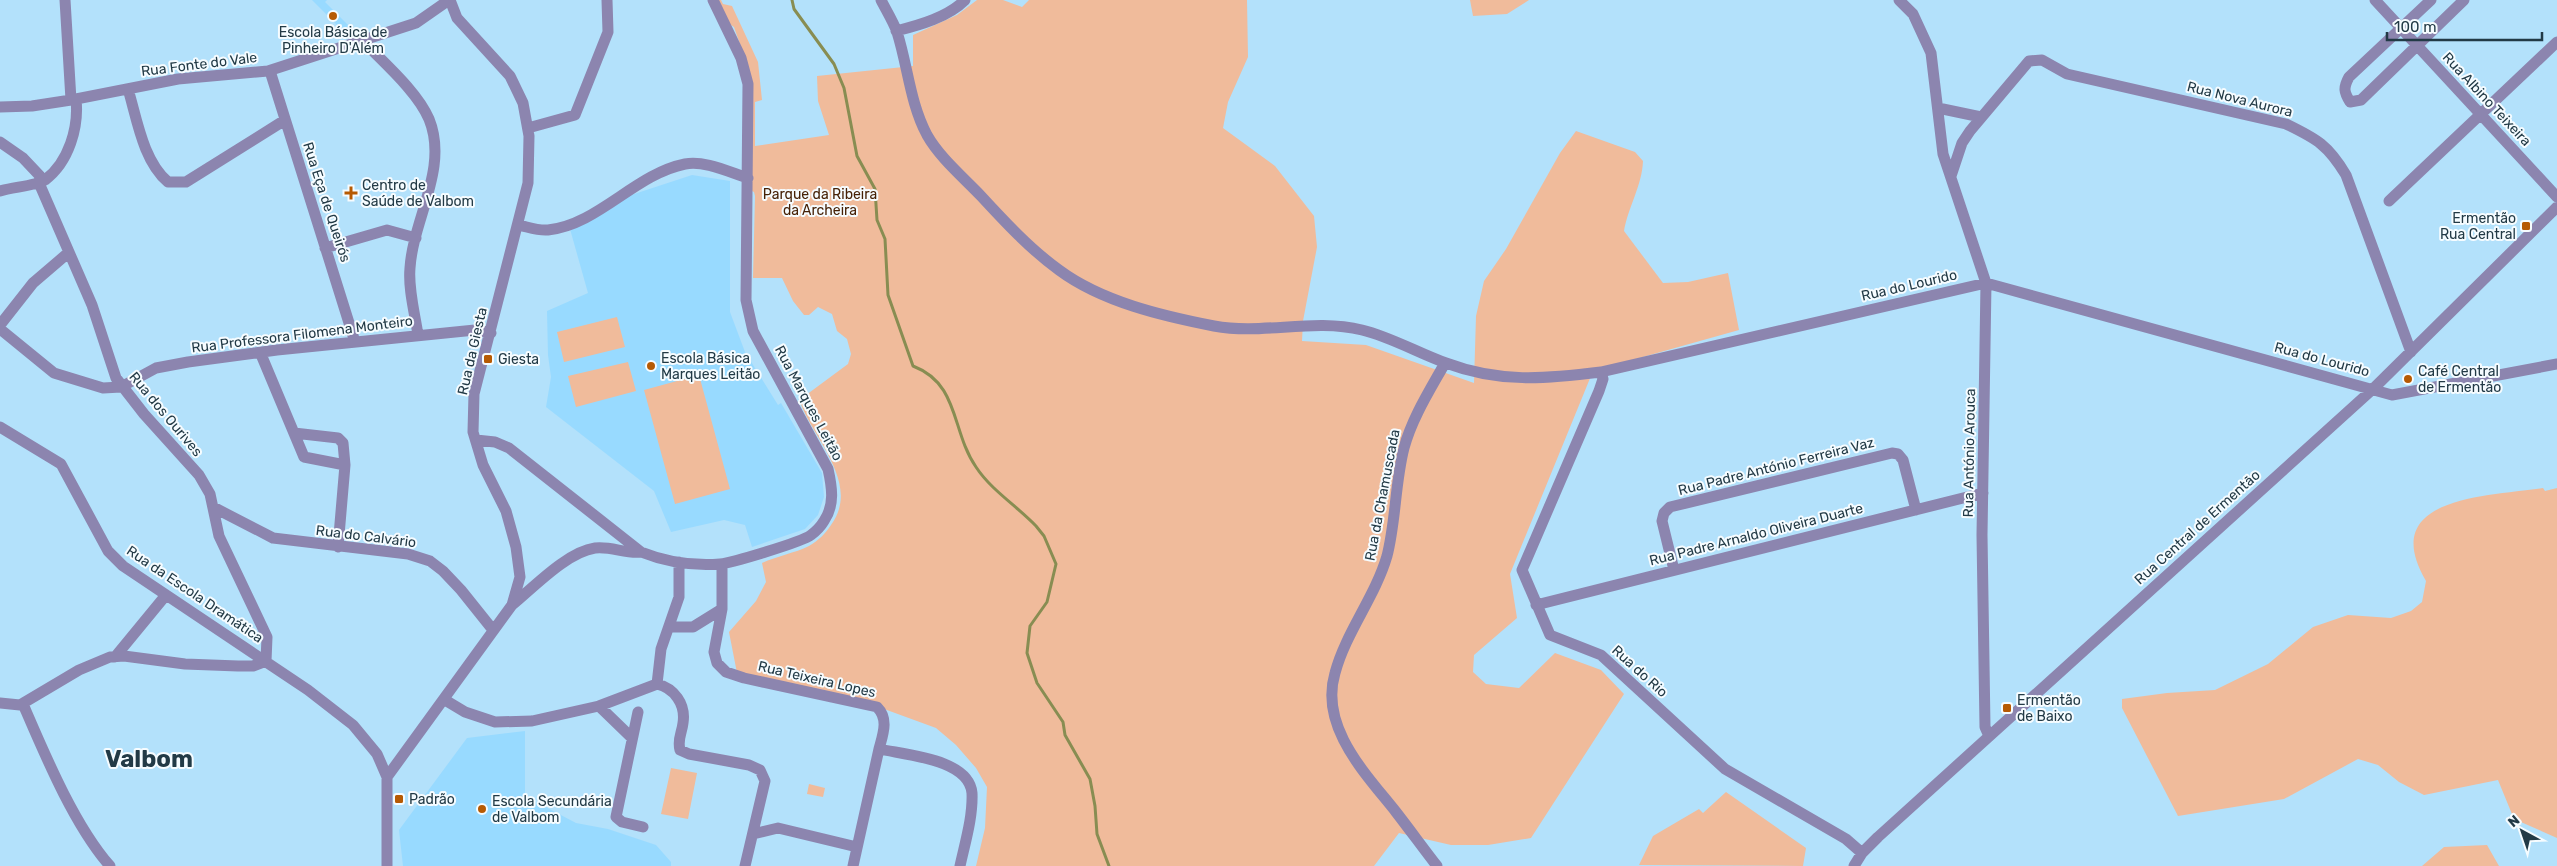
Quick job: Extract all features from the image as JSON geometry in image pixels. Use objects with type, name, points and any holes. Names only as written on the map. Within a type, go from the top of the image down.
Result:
[{"type":"street","points":[[0,190],[45,180],[58,166],[73,139],[74,100],[65,0]]},
{"type":"street","name":"Rua Fonte do Vale","points":[[0,107],[32,106],[74,100],[178,79],[270,71],[416,23],[450,0]]},
{"type":"street","name":"Rua da Giesta","points":[[386,776],[445,700],[512,605],[520,577],[516,548],[506,511],[483,465],[473,432],[474,394],[528,183],[528,128],[523,103],[510,76],[457,18],[450,0]]},
{"type":"street","points":[[528,128],[575,115],[608,32],[607,0]]},
{"type":"street","name":"Rua Marques Leitão","points":[[476,440],[495,442],[509,448],[641,552],[661,560],[722,564],[786,546],[810,536],[824,520],[832,503],[832,488],[828,470],[753,331],[746,300],[748,84],[741,58],[713,0]]},
{"type":"street","name":"Rua do Lourido","points":[[881,0],[896,31],[914,107],[928,137],[951,165],[1018,236],[1060,271],[1086,287],[1167,315],[1217,326],[1250,328],[1322,325],[1363,330],[1470,372],[1514,379],[1601,372],[1986,283],[2374,388],[2392,395],[2557,364]]},
{"type":"street","points":[[896,31],[921,25],[960,5],[965,0]]},
{"type":"street","name":"Rua António Arouca","points":[[1898,0],[1913,14],[1931,53],[1943,154],[1986,283],[1983,493],[1985,727],[1989,736]]},
{"type":"street","name":"Rua Albino Teixeira","points":[[2375,0],[2557,197]]},
{"type":"street","points":[[2431,0],[2402,29],[2348,77],[2344,93],[2350,102],[2361,100],[2464,0]]},
{"type":"street","points":[[363,41],[420,103],[429,118],[434,135],[435,152],[432,177],[410,268],[418,336]]},
{"type":"street","points":[[2389,201],[2557,42]]},
{"type":"street","name":"Rua Nova Aurora","points":[[1951,176],[1962,143],[1981,117],[2029,61],[2042,60],[2067,74],[2286,124],[2315,138],[2334,156],[2346,175],[2411,352]]},
{"type":"street","name":"Rua Eça de Queirós","points":[[270,71],[355,342]]},
{"type":"street","points":[[128,89],[150,160],[157,173],[168,182],[186,182],[285,120]]},
{"type":"street","points":[[1938,108],[1981,117]]},
{"type":"street","name":"Rua dos Ourives","points":[[0,142],[23,158],[40,176],[39,182],[92,305],[121,387],[199,476],[210,494],[219,536],[267,637],[266,661]]},
{"type":"street","points":[[518,225],[546,230],[560,228],[581,220],[642,181],[686,163],[701,164],[748,178]]},
{"type":"street","name":"Rua Central de Ermentão","points":[[1854,866],[1862,853],[1989,736],[2374,388],[2557,207]]},
{"type":"street","points":[[325,248],[387,230],[416,238]]},
{"type":"street","points":[[0,325],[33,283],[68,253]]},
{"type":"street","points":[[0,329],[54,373],[103,388],[121,387]]},
{"type":"street","name":"Rua Professora Filomena Monteiro","points":[[121,387],[156,368],[260,352],[474,330],[491,333]]},
{"type":"street","points":[[260,352],[304,457],[345,465]]},
{"type":"street","name":"Rua da Chamuscada","points":[[1437,866],[1355,762],[1346,746],[1336,716],[1332,692],[1334,674],[1342,653],[1380,578],[1390,544],[1404,449],[1411,426],[1445,363]]},
{"type":"street","name":"Rua do Rio","points":[[1601,372],[1603,379],[1599,391],[1522,570],[1550,635],[1601,655],[1725,769],[1846,839],[1862,853]]},
{"type":"street","name":"Rua da Escola Dramática","points":[[0,426],[61,464],[108,551],[123,566],[308,690],[353,725],[377,754],[386,776]]},
{"type":"street","points":[[294,433],[338,438],[343,444],[345,465],[338,547]]},
{"type":"street","name":"Rua Padre António Ferreira Vaz","points":[[1674,570],[1662,521],[1664,513],[1670,507],[1892,453],[1898,454],[1903,460],[1916,510]]},
{"type":"street","name":"Rua Padre Arnaldo Oliveira Duarte","points":[[1536,605],[1983,493]]},
{"type":"street","name":"Rua do Calvário","points":[[213,507],[272,538],[408,554],[430,562],[449,577],[493,630]]},
{"type":"street","points":[[512,605],[552,571],[584,550],[597,548],[641,552]]},
{"type":"street","points":[[657,684],[661,649],[679,597],[680,562]]},
{"type":"street","name":"Rua Teixeira Lopes","points":[[722,564],[722,609],[714,652],[717,663],[726,672],[877,707],[884,714],[885,724],[880,750]]},
{"type":"street","points":[[115,657],[166,594]]},
{"type":"street","points":[[669,627],[692,627],[722,609]]},
{"type":"street","points":[[0,704],[9,706],[23,704],[79,670],[115,657],[185,664],[238,666],[253,666],[266,661]]},
{"type":"street","points":[[445,700],[465,712],[494,722],[532,721],[599,706],[657,684],[664,686],[676,694],[682,708],[684,722],[678,742],[680,750],[689,754],[749,765],[760,770],[765,782],[745,866]]},
{"type":"street","points":[[23,704],[83,829],[97,851],[110,866]]},
{"type":"street","points":[[599,706],[632,738]]},
{"type":"street","points":[[638,712],[616,817],[622,822],[643,827]]},
{"type":"street","points":[[852,866],[880,750],[954,767],[967,778],[972,792],[960,866]]},
{"type":"street","points":[[386,776],[387,866]]},
{"type":"street","points":[[752,834],[778,828],[857,847]]},
{"type":"shaded area","name":"Escola Básica de Pinheiro D'Além","points":[[312,0],[327,0],[325,2],[353,30],[347,35]]},
{"type":"shaded area","name":"Escola Básica Marques Leitão","points":[[692,175],[730,181],[730,312],[745,352],[778,405],[781,403],[822,473],[824,497],[818,515],[805,529],[752,547],[745,525],[724,520],[671,532],[654,491],[546,407],[551,377],[548,355],[547,311],[588,293],[570,229],[622,198]]},
{"type":"shaded area","name":"Escola Secundária de Valbom","points":[[525,731],[525,796],[576,823],[608,829],[656,845],[671,862],[671,866],[403,866],[399,830],[467,738]]},
{"type":"green space","name":"Parque da Ribeira da Archeira","points":[[711,0],[721,0],[723,4],[732,6],[758,62],[762,100],[755,102],[755,146],[829,135],[818,101],[817,76],[913,66],[913,35],[957,15],[977,0],[1003,0],[1022,7],[1029,0],[1247,0],[1248,57],[1228,102],[1223,128],[1275,166],[1314,216],[1317,247],[1303,321],[1302,341],[1366,345],[1474,383],[1476,316],[1484,281],[1506,249],[1560,153],[1576,131],[1635,152],[1643,161],[1642,170],[1624,231],[1663,283],[1688,282],[1728,273],[1739,330],[1593,371],[1510,574],[1517,618],[1474,655],[1473,672],[1486,684],[1519,688],[1555,653],[1601,670],[1624,694],[1531,838],[1488,845],[1451,845],[1399,833],[1374,866],[976,866],[985,828],[987,787],[976,768],[956,745],[936,728],[865,702],[737,673],[729,632],[756,601],[766,582],[762,563],[813,544],[829,528],[839,510],[841,494],[838,478],[832,462],[800,402],[802,398],[848,364],[851,354],[847,339],[837,331],[832,314],[818,307],[809,315],[804,315],[793,301],[782,278],[753,278],[755,196],[754,192],[748,189],[748,67],[734,27],[720,18]]},
{"type":"green space","points":[[1470,0],[1529,0],[1507,14],[1473,16]]},
{"type":"green space","points":[[617,317],[625,347],[564,362],[557,332]]},
{"type":"green space","points":[[628,362],[636,391],[576,407],[568,376]]},
{"type":"green space","points":[[699,375],[730,489],[675,504],[644,390]]},
{"type":"green space","points":[[2543,488],[2545,491],[2557,488],[2557,838],[2514,819],[2498,780],[2424,795],[2399,782],[2378,765],[2358,759],[2284,799],[2178,816],[2122,708],[2122,699],[2167,693],[2215,690],[2268,664],[2313,627],[2348,615],[2391,618],[2411,611],[2422,602],[2426,581],[2414,553],[2416,532],[2427,516],[2446,506],[2469,499]]},
{"type":"green space","points":[[671,768],[697,773],[688,819],[661,814]]},
{"type":"green space","points":[[809,784],[825,788],[823,797],[807,794]]},
{"type":"green space","points":[[1726,792],[1806,848],[1803,866],[1639,865],[1653,836],[1699,809],[1703,813]]},
{"type":"green space","points":[[2487,845],[2499,866],[2422,866],[2444,847]]},
{"type":"waterway","points":[[792,0],[794,9],[834,64],[844,88],[857,156],[875,189],[877,220],[885,239],[888,295],[913,366],[928,374],[939,384],[947,396],[962,439],[976,467],[997,491],[1036,526],[1044,536],[1056,564],[1047,602],[1030,626],[1027,653],[1037,683],[1063,722],[1065,735],[1090,779],[1095,806],[1097,834],[1109,866]]},
{"type":"place","name":"Escola Básica de Pinheiro D'Além","points":[[333,16]]},
{"type":"place","name":"Centro de Saúde de Valbom","points":[[351,193]]},
{"type":"place","name":"Ermentão Rua Central","points":[[2526,226]]},
{"type":"place","name":"Giesta","points":[[488,359]]},
{"type":"place","name":"Escola Básica Marques Leitão","points":[[651,366]]},
{"type":"place","name":"Café Central de Ermentão","points":[[2408,379]]},
{"type":"place","name":"Ermentão de Baixo","points":[[2007,708]]},
{"type":"place","name":"Padrão","points":[[399,799]]},
{"type":"place","name":"Escola Secundária de Valbom","points":[[482,809]]},
{"type":"district","name":"Valbom","points":[[149,759]]}]
